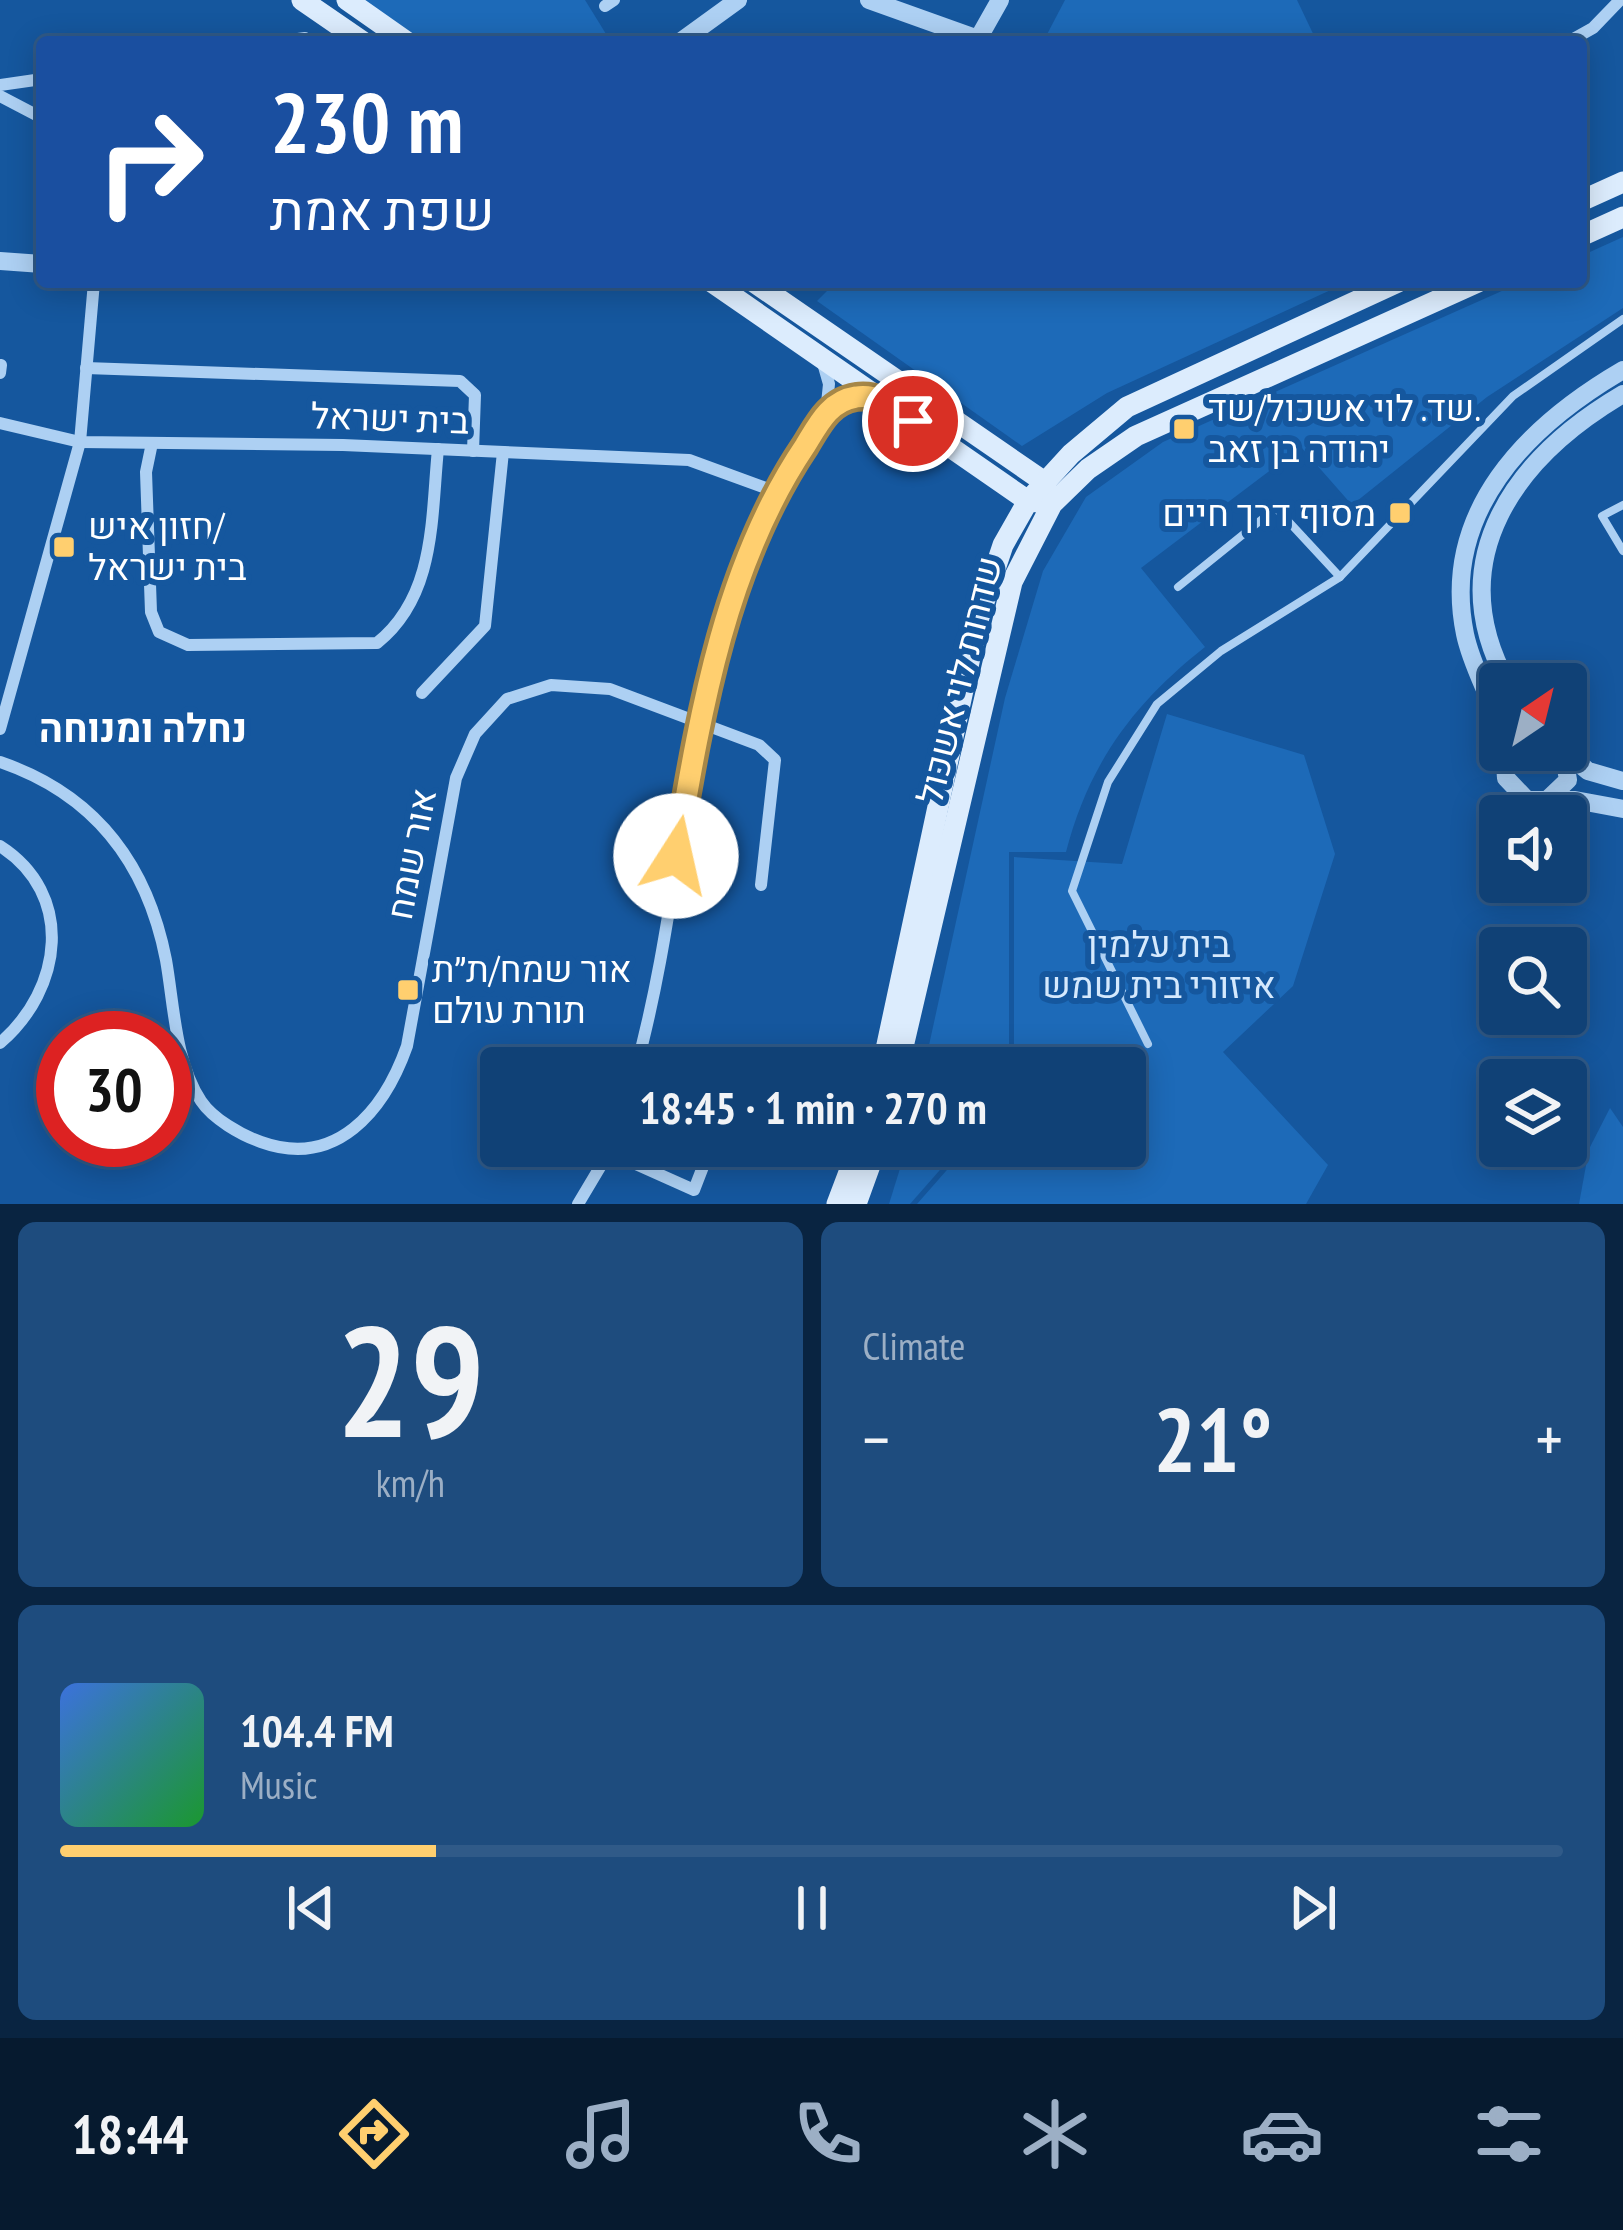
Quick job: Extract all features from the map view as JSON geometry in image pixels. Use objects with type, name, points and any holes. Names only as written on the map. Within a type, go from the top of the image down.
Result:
[{"type":"main road","points":[[302,0],[353,36]]},
{"type":"main road","points":[[346,0],[398,36]]},
{"type":"main road","points":[[1587,198],[1623,182]]},
{"type":"main road","points":[[1587,233],[1623,217]]},
{"type":"main road","points":[[721,288],[1040,502]]},
{"type":"main road","points":[[763,288],[1043,481]]},
{"type":"main road","name":"שדרות לוי אשכול","points":[[903,1047],[1012,582],[1043,481],[1108,422],[1148,396],[1385,288]]},
{"type":"main road","name":"שדרות לוי אשכול","points":[[886,1047],[978,620],[1003,545],[1040,502],[1136,436],[1465,288]]},
{"type":"main road","points":[[837,1204],[851,1167]]},
{"type":"main road","points":[[856,1204],[869,1167]]},
{"type":"street","points":[[688,36],[738,0]]},
{"type":"street","points":[[869,0],[966,36]]},
{"type":"street","points":[[979,36],[1000,0]]},
{"type":"street","points":[[1579,36],[1621,0]]},
{"type":"street","points":[[0,85],[36,80]]},
{"type":"street","points":[[0,96],[36,115]]},
{"type":"street","points":[[0,261],[36,264]]},
{"type":"street","points":[[0,729],[80,442],[93,288]]},
{"type":"street","points":[[821,358],[829,384],[826,414]]},
{"type":"street","points":[[86,368],[460,381],[475,395],[473,451]]},
{"type":"street","points":[[1479,672],[1466,636],[1462,588],[1471,532],[1495,478],[1530,435],[1623,370]]},
{"type":"street","points":[[1497,663],[1482,608],[1484,565],[1499,514],[1544,449],[1623,394]]},
{"type":"street","points":[[640,1047],[700,720],[743,566],[774,491],[826,414],[853,397],[881,399]]},
{"type":"street","name":"בית ישראל","points":[[0,422],[80,442],[689,460],[774,491]]},
{"type":"street","points":[[152,443],[146,472],[151,612],[158,632],[188,645],[377,644],[411,603],[426,573],[438,449]]},
{"type":"street","points":[[422,693],[485,626],[503,452]]},
{"type":"street","name":"אור שמח","points":[[0,762],[66,790],[95,814],[151,904],[173,1017],[202,1103],[242,1135],[285,1150],[326,1147],[349,1134],[365,1122],[396,1078],[407,1046],[456,778],[465,751],[507,699],[551,685],[610,689],[760,745],[775,760],[760,885]]},
{"type":"street","points":[[1587,769],[1623,781]]},
{"type":"street","points":[[1552,795],[1568,780],[1567,771]]},
{"type":"street","points":[[1587,805],[1623,809]]},
{"type":"street","points":[[0,846],[37,876],[49,908],[52,940],[47,973],[35,1003],[0,1043]]},
{"type":"street","points":[[578,1204],[600,1167]]},
{"type":"street","points":[[647,1167],[694,1190]]},
{"type":"street","points":[[688,1204],[703,1167]]},
{"type":"lane","points":[[1148,1043],[1072,892],[1108,782],[1135,734],[1181,679],[1340,578],[1513,396],[1623,319]]},
{"type":"lane","points":[[1623,505],[1602,516],[1623,551]]},
{"type":"lane","points":[[1178,587],[1276,508],[1340,578]]},
{"type":"green space","points":[[359,0],[585,0],[607,36],[410,36]]},
{"type":"green space","points":[[1065,0],[1297,0],[1314,36],[1046,36]]},
{"type":"green space","points":[[1623,237],[1623,308],[1487,397],[1352,505],[1301,447],[1141,568],[1205,647],[1157,690],[1118,737],[1087,790],[1066,852],[1009,852],[1009,1047],[929,1047],[1005,698],[1043,571],[1086,497],[1163,442],[1509,288],[1587,288],[1587,253]]},
{"type":"green space","points":[[830,288],[1335,288],[1107,393],[1022,446],[817,301]]},
{"type":"green space","name":"בית עלמין איזורי בית שמש","points":[[1167,714],[1304,755],[1335,854],[1293,986],[1223,1052],[1328,1165],[1306,1204],[917,1204],[950,1167],[1146,1167],[1146,1047],[1014,1047],[1014,857],[1122,864]]},
{"type":"green space","points":[[1610,1108],[1623,1127],[1623,1204],[1579,1204],[1589,1149]]},
{"type":"green space","points":[[900,1167],[943,1167],[910,1204],[889,1204]]},
{"type":"place","name":"שד. לוי אשכול/שד. יהודה בן זאב","points":[[1184,429]]},
{"type":"place","name":"מסוף דרך חיים","points":[[1400,513]]},
{"type":"place","name":"חזון איש/ בית ישראל","points":[[64,547]]},
{"type":"place","name":"אור שמח/ת״ת תורת עולם","points":[[408,990]]},
{"type":"district","name":"נחלה ומנוחה","points":[[143,728]]},
{"type":"route","points":[[676,856],[700,720],[743,566],[774,491],[826,414],[842,401],[864,396],[881,399],[913,421]]}]
